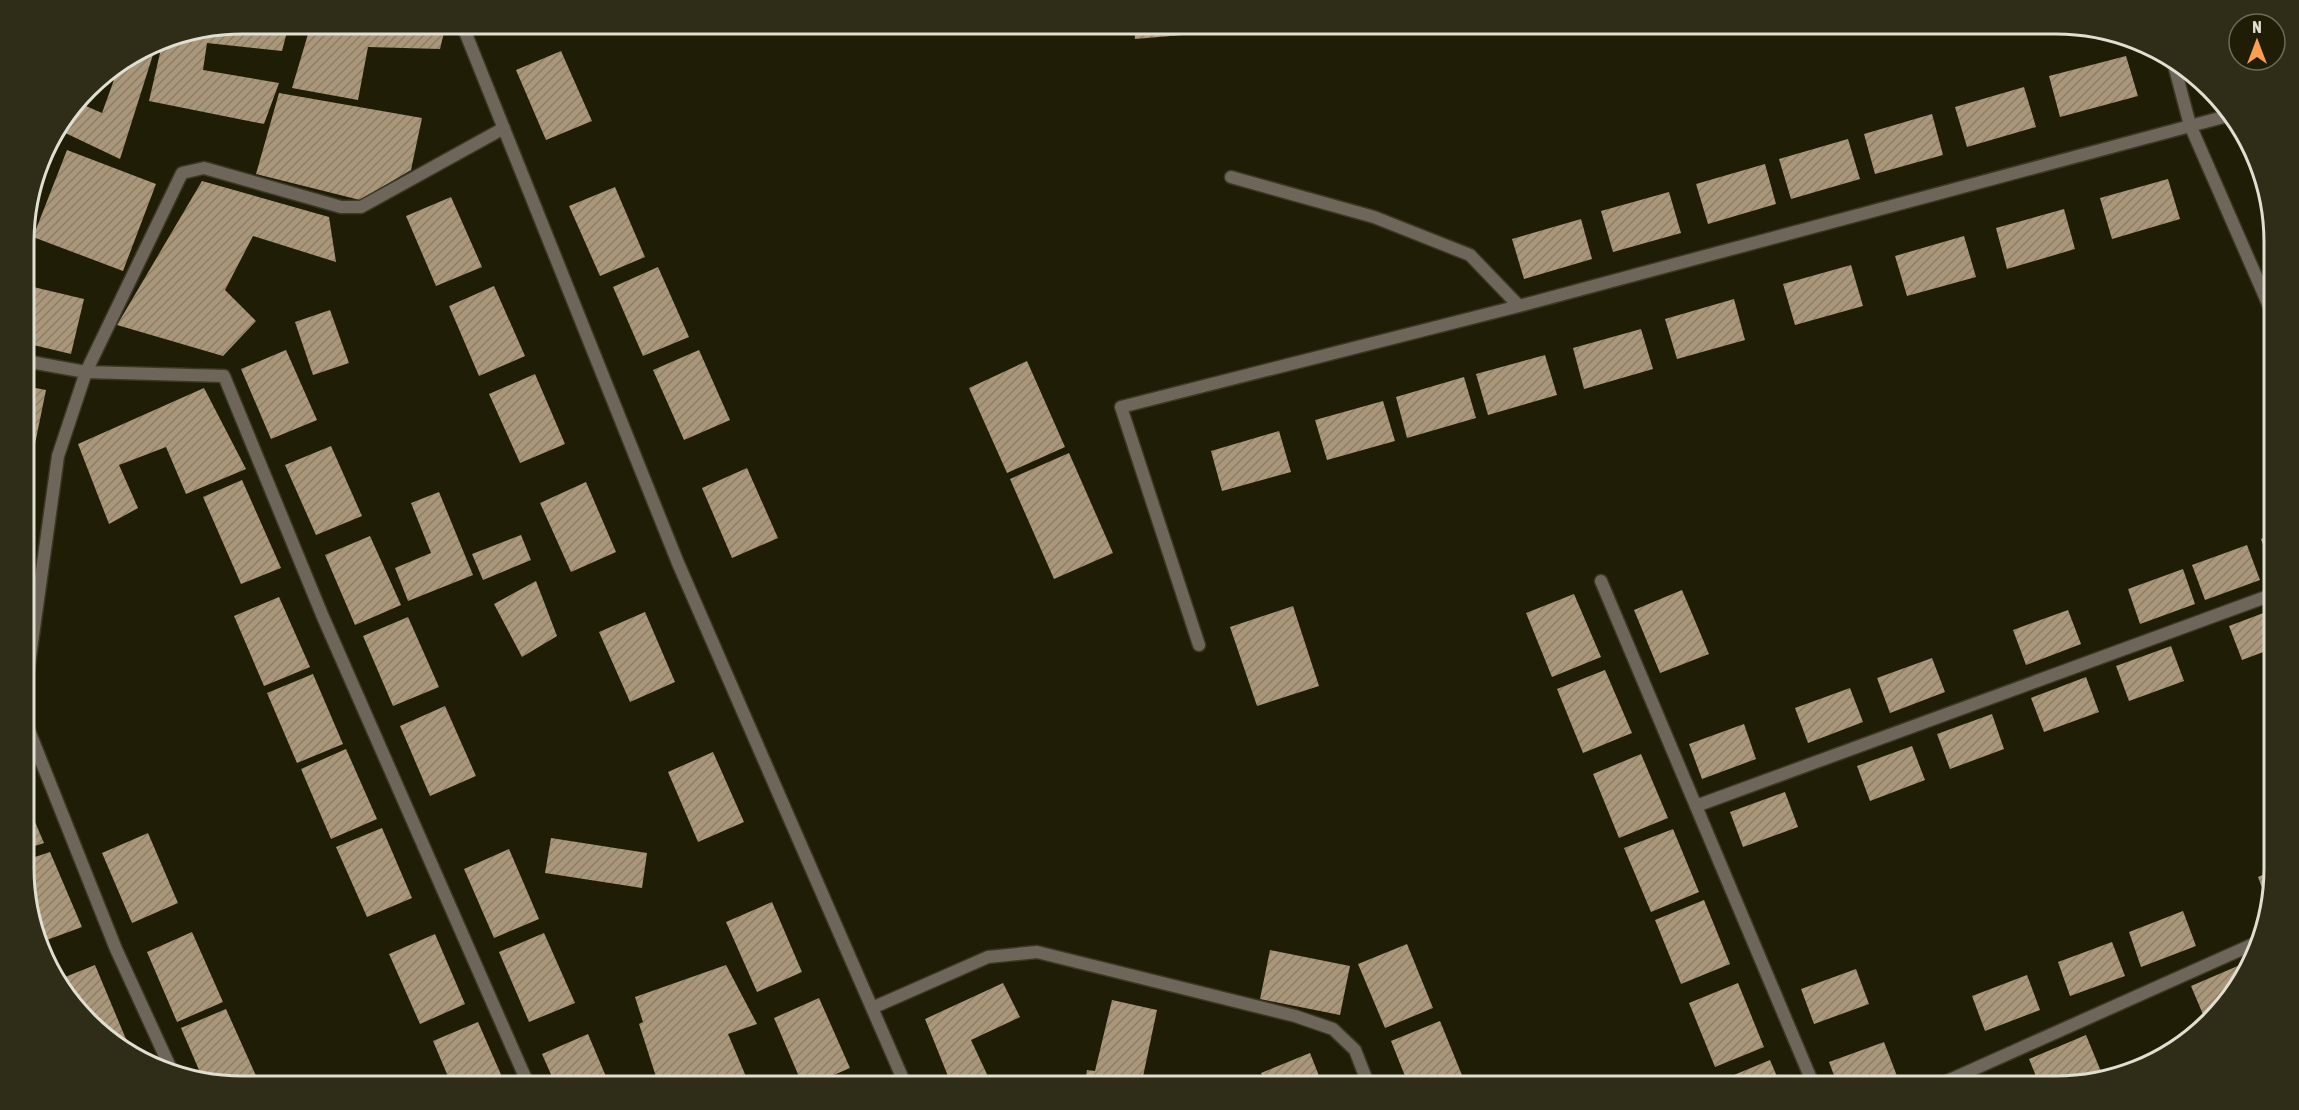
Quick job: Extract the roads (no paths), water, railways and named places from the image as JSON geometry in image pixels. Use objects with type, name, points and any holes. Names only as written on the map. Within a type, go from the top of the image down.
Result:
[{"type":"street","points":[[466,35],[678,563],[901,1076]]},
{"type":"street","points":[[2176,73],[2190,125],[2264,294]]},
{"type":"street","points":[[1199,645],[1121,407],[1519,306],[2222,117]]},
{"type":"street","points":[[34,631],[58,456],[86,372],[182,173],[204,168],[341,207],[361,207],[504,128]]},
{"type":"street","points":[[1231,177],[1374,217],[1470,255],[1519,306]]},
{"type":"street","points":[[35,363],[86,372],[224,376],[323,617],[525,1076]]},
{"type":"street","points":[[1601,581],[1809,1075]]},
{"type":"street","points":[[1696,806],[2264,598]]},
{"type":"street","points":[[34,744],[116,949],[168,1061]]},
{"type":"street","points":[[1960,1075],[2248,946]]},
{"type":"street","points":[[872,1008],[988,957],[1037,952],[1295,1016],[1333,1029],[1355,1050],[1365,1075]]}]
